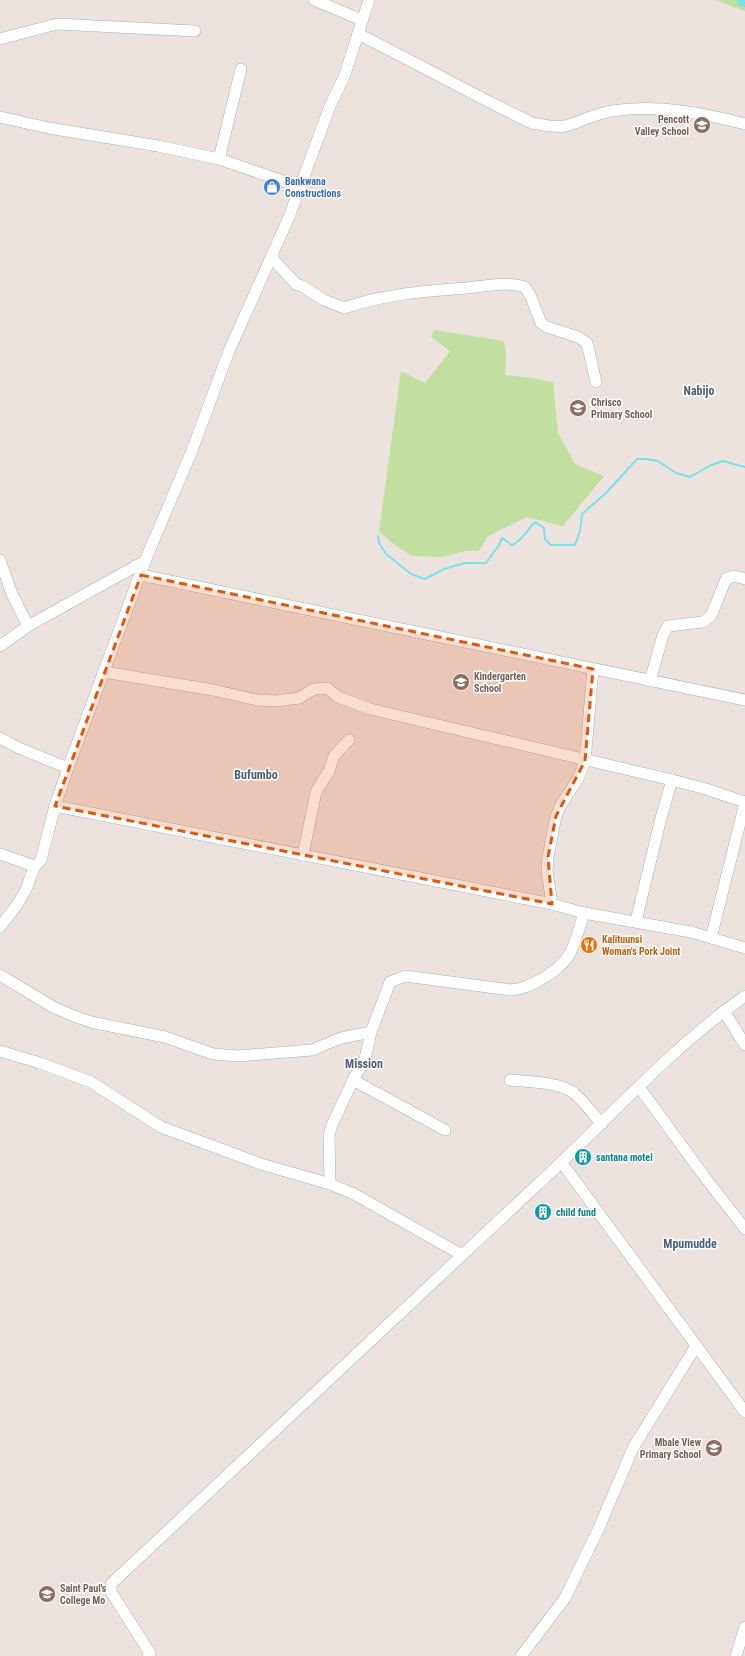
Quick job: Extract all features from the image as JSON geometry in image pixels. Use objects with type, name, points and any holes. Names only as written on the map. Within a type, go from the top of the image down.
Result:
[{"type":"street","points":[[314,0],[362,20]]},
{"type":"street","points":[[2,922],[18,905],[26,889],[34,866],[41,860],[55,806],[68,768],[145,561],[192,450],[229,350],[289,218],[330,106],[344,77],[369,0]]},
{"type":"street","points":[[0,39],[57,24],[195,30]]},
{"type":"street","points":[[358,34],[403,56],[446,81],[532,124],[564,126],[610,111],[632,109],[674,110],[721,118],[745,124]]},
{"type":"street","points":[[219,159],[241,70]]},
{"type":"street","points":[[0,117],[49,128],[158,146],[219,159],[300,187]]},
{"type":"street","points":[[271,256],[296,284],[302,286],[324,300],[344,308],[365,301],[426,290],[508,284],[525,287],[531,297],[541,323],[547,327],[578,337],[587,343],[596,382]]},
{"type":"street","points":[[0,560],[12,594],[28,626]]},
{"type":"street","points":[[0,646],[28,626],[145,561]]},
{"type":"street","points":[[141,575],[745,700]]},
{"type":"street","points":[[650,681],[663,635],[668,626],[703,622],[711,616],[726,579],[734,576],[745,579]]},
{"type":"street","points":[[552,904],[547,871],[556,816],[561,805],[579,777],[585,760],[593,669]]},
{"type":"street","points":[[104,672],[213,690],[257,700],[276,701],[299,698],[314,689],[327,688],[338,697],[370,709],[672,780],[745,802],[711,938]]},
{"type":"street","points":[[0,738],[19,748],[68,768]]},
{"type":"street","points":[[303,855],[316,792],[329,771],[334,756],[349,740]]},
{"type":"street","points":[[636,921],[661,818],[672,780]]},
{"type":"street","points":[[55,806],[552,904],[584,913],[636,921],[691,932],[745,948]]},
{"type":"street","points":[[0,854],[34,866]]},
{"type":"street","points":[[330,1184],[329,1134],[353,1080],[365,1060],[371,1032],[390,982],[405,976],[512,990],[523,989],[552,973],[564,964],[572,952],[584,913]]},
{"type":"street","points":[[0,975],[53,1007],[74,1016],[91,1022],[165,1037],[213,1054],[238,1056],[312,1050],[341,1038],[371,1032]]},
{"type":"street","points":[[151,1655],[111,1592],[111,1584],[562,1163],[639,1087],[724,1011],[745,996]]},
{"type":"street","points":[[724,1011],[745,1045]]},
{"type":"street","points":[[0,1051],[40,1063],[91,1082],[168,1130],[261,1164],[330,1184],[354,1194],[462,1255]]},
{"type":"street","points":[[353,1080],[445,1130]]},
{"type":"street","points":[[510,1080],[559,1086],[567,1089],[574,1093],[602,1124]]},
{"type":"street","points":[[639,1087],[745,1229]]},
{"type":"street","points":[[562,1163],[745,1412]]},
{"type":"street","points":[[522,1656],[565,1598],[598,1530],[633,1448],[696,1346]]},
{"type":"street","points":[[736,1656],[745,1626]]},
{"type":"highlighted area","points":[[141,575],[593,669],[585,761],[556,816],[548,857],[552,904],[55,806]]},
{"type":"green space","points":[[716,0],[745,0],[745,11],[718,1]]},
{"type":"green space","points":[[434,330],[504,341],[506,355],[505,375],[553,382],[558,433],[575,464],[604,476],[563,526],[527,517],[488,536],[479,551],[465,551],[442,557],[412,556],[379,532],[401,371],[425,383],[450,351],[431,337]]},
{"type":"waterway","points":[[378,536],[379,543],[386,554],[411,574],[425,579],[444,569],[465,563],[486,563],[499,545],[502,538],[512,545],[522,538],[535,522],[544,528],[545,539],[551,545],[575,545],[580,531],[582,514],[606,493],[637,459],[658,461],[676,473],[690,477],[711,465],[723,461],[745,467]]},
{"type":"place","name":"Pencott Valley School","points":[[702,125]]},
{"type":"place","name":"Bankwana Constructions","points":[[272,187]]},
{"type":"place","name":"Chrisco Primary School","points":[[578,408]]},
{"type":"place","name":"Kindergarten School","points":[[461,682]]},
{"type":"place","name":"Kalituunsi Woman's Pork Joint","points":[[589,945]]},
{"type":"place","name":"santana motel","points":[[583,1157]]},
{"type":"place","name":"child fund","points":[[543,1212]]},
{"type":"place","name":"Mbale View Primary School","points":[[714,1448]]},
{"type":"place","name":"Saint Paul's College Mo","points":[[47,1594]]},
{"type":"district","name":"Nabijo","points":[[699,391]]},
{"type":"district","name":"Bufumbo","points":[[256,775]]},
{"type":"district","name":"Mission","points":[[364,1064]]},
{"type":"district","name":"Mpumudde","points":[[690,1244]]}]
